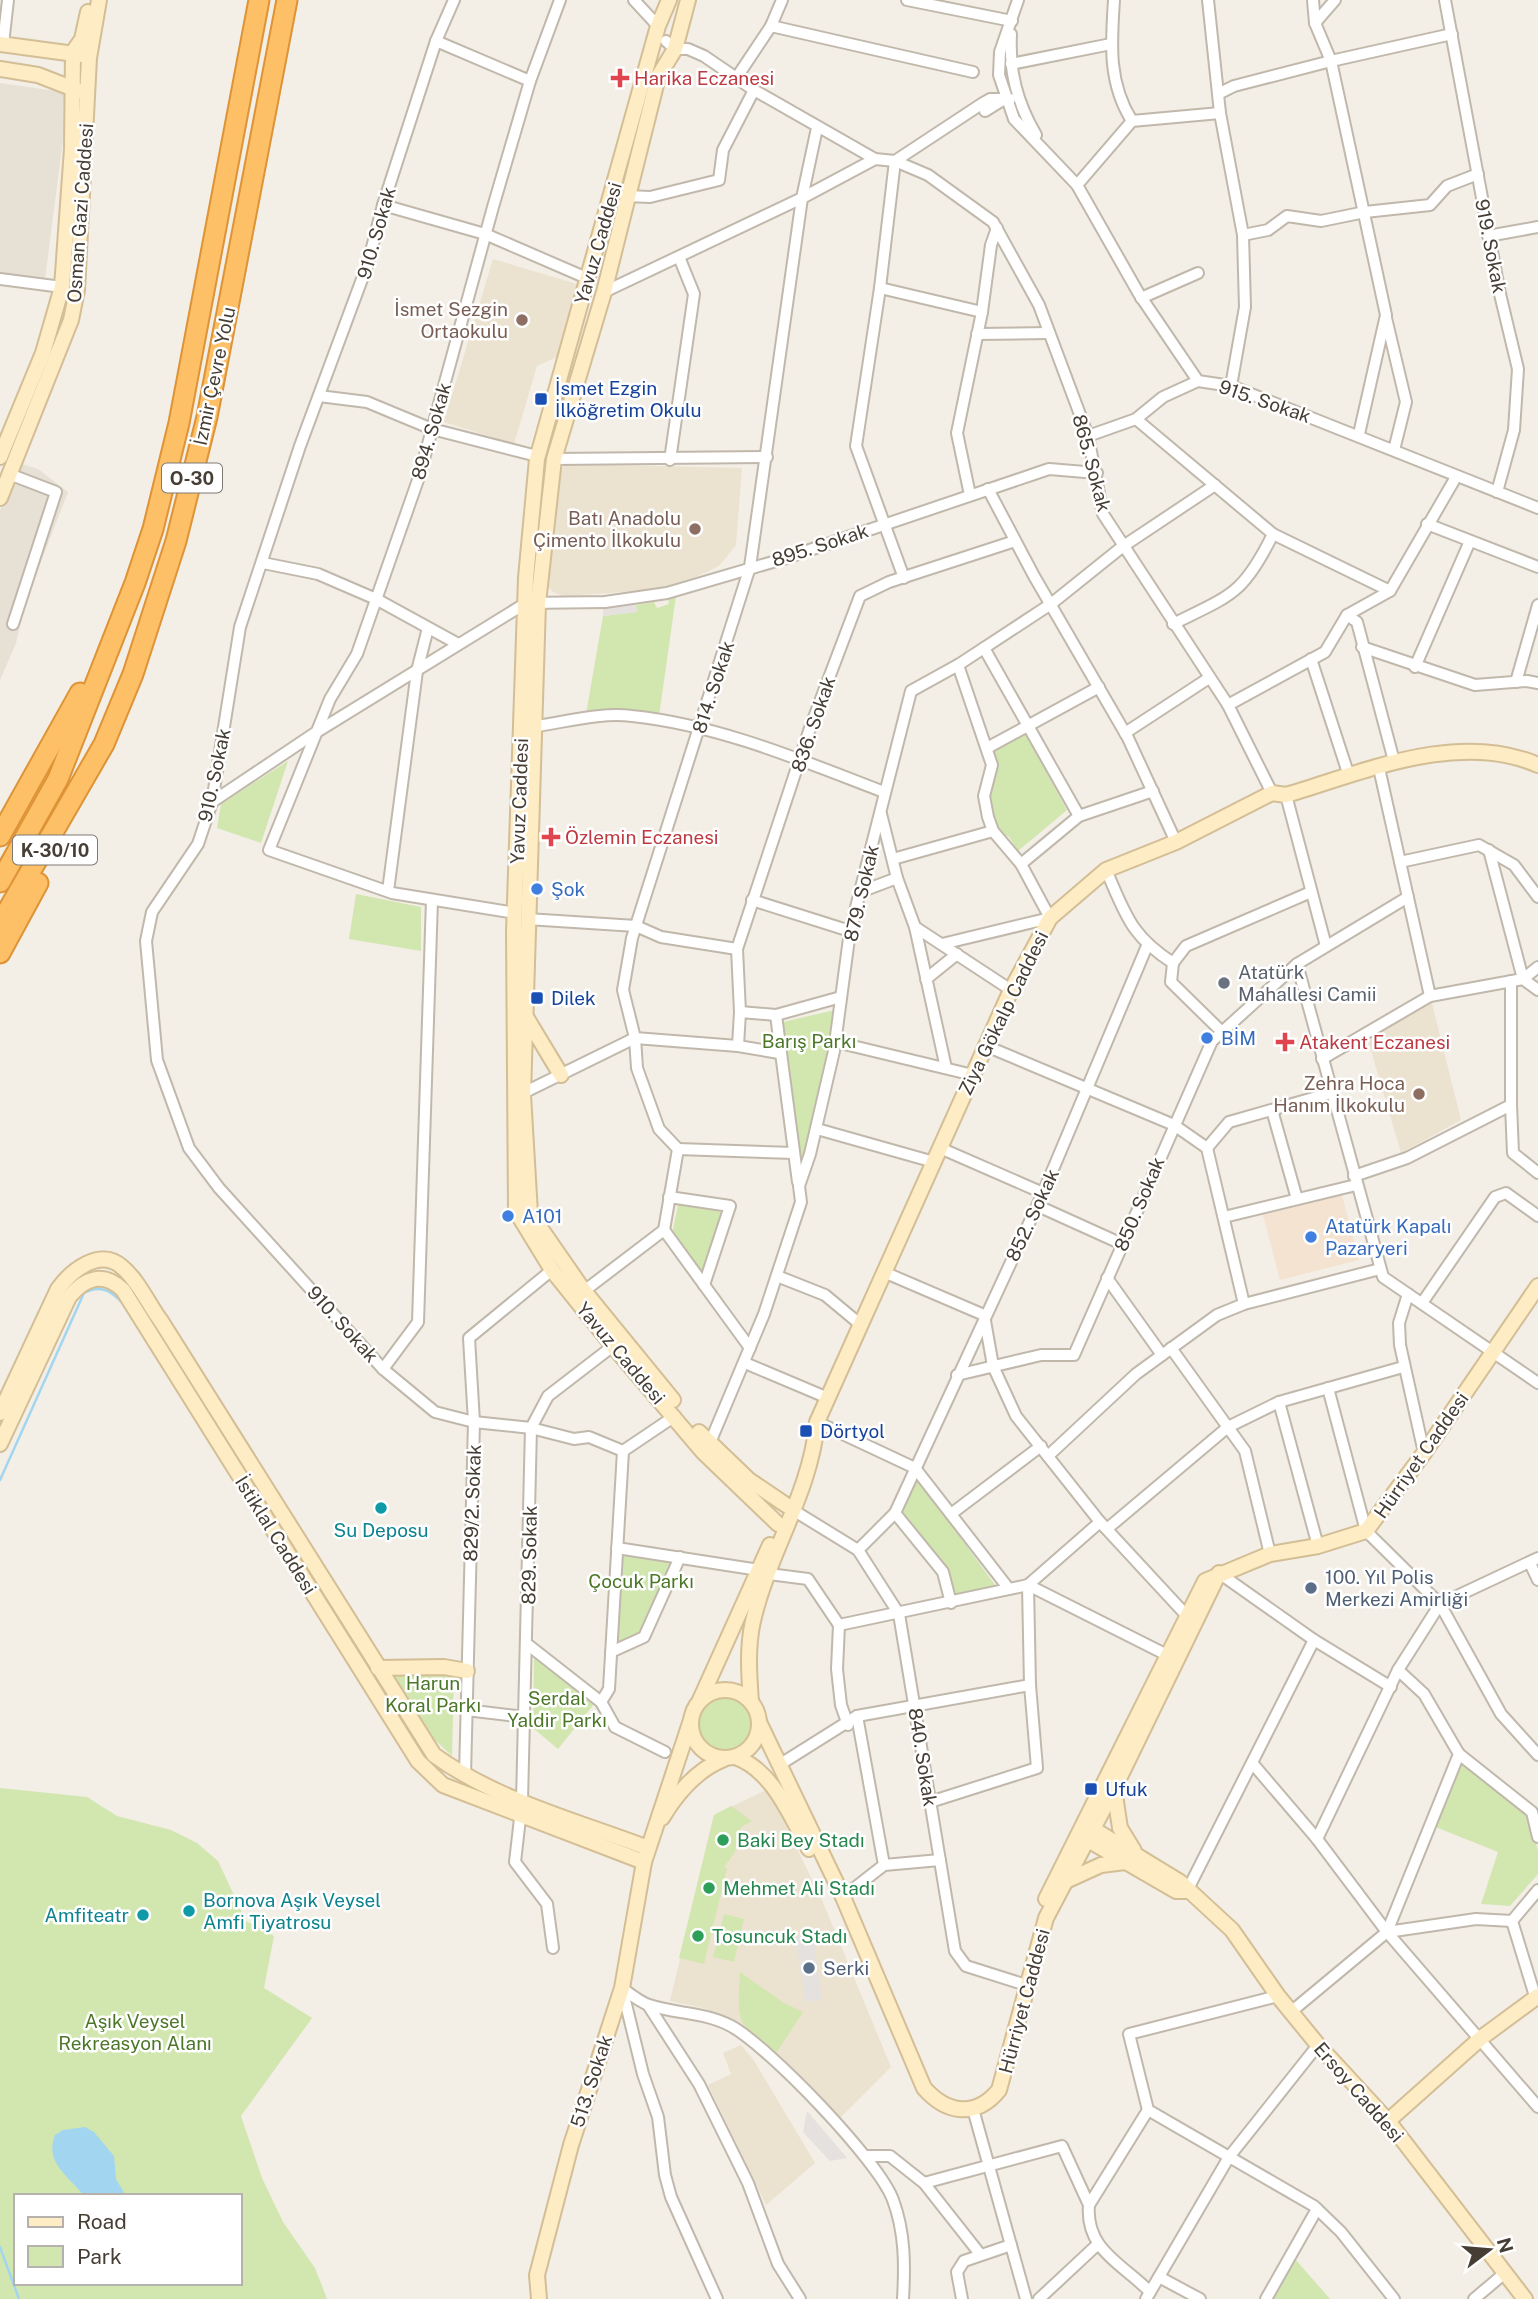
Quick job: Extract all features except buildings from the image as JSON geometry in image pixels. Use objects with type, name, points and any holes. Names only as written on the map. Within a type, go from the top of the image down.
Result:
[{"type":"highway","name":"İzmir Çevre Yolu","points":[[0,882],[58,779],[135,583],[173,450],[259,0]]},
{"type":"highway","name":"İzmir Çevre Yolu","points":[[0,924],[104,744],[133,674],[176,541],[208,417],[287,0]]},
{"type":"highway","name":"K-30/10","points":[[0,836],[79,695],[105,655]]},
{"type":"highway","name":"K-30/10","points":[[0,953],[53,854],[104,744]]},
{"type":"main road","name":"Osman Gazi Caddesi","points":[[0,457],[43,353],[62,287],[72,149],[70,90],[73,52],[82,39],[90,0]]},
{"type":"main road","name":"Osman Gazi Caddesi","points":[[0,498],[71,320],[77,290],[89,58],[99,0]]},
{"type":"main road","name":"Yavuz Caddesi","points":[[669,0],[658,26],[589,279],[537,456],[521,916],[516,1211],[552,1270],[613,1346],[703,1452],[781,1527]]},
{"type":"main road","name":"Yavuz Caddesi","points":[[688,0],[679,33],[670,45],[658,77],[604,292],[554,459],[532,603],[536,726],[521,916],[525,1015],[518,1096],[530,1213],[584,1291],[709,1445],[749,1480],[789,1508]]},
{"type":"main road","points":[[670,45],[659,36],[658,26],[670,20],[678,26],[679,33]]},
{"type":"main road","points":[[1,44],[73,52],[89,58]]},
{"type":"main road","points":[[0,69],[38,75],[70,90],[88,93]]},
{"type":"main road","name":"Ziya Gökalp Caddesi","points":[[761,1579],[815,1442],[817,1422],[1011,990],[1049,918],[1106,870],[1176,842],[1279,794],[1379,768],[1394,761],[1464,752],[1515,755],[1538,765]]},
{"type":"main road","points":[[525,1015],[561,1075]]},
{"type":"main road","name":"İstiklal Caddesi","points":[[0,1413],[58,1289],[70,1272],[101,1260],[122,1266],[161,1321],[433,1755],[521,1807]]},
{"type":"main road","name":"İstiklal Caddesi","points":[[0,1444],[69,1297],[81,1283],[101,1277],[114,1282],[122,1290],[418,1761],[443,1785],[521,1807],[646,1855]]},
{"type":"main road","name":"Hürriyet Caddesi","points":[[973,2109],[992,2098],[1005,2075],[1026,1985],[1046,1917],[1068,1880],[1086,1832],[1167,1656],[1205,1581],[1270,1554],[1318,1546],[1366,1531],[1424,1453],[1538,1286]]},
{"type":"main road","name":"Hürriyet Caddesi","points":[[1046,1917],[1046,1899],[1114,1789],[1219,1573]]},
{"type":"main road","points":[[646,1855],[691,1720],[761,1579]]},
{"type":"main road","points":[[761,1579],[752,1622],[749,1666],[751,1702],[827,1869],[843,1897],[924,2088],[940,2104],[952,2109],[973,2109]]},
{"type":"main road","points":[[379,1668],[444,1667],[467,1671]]},
{"type":"main road","points":[[700,1700],[720,1690],[742,1694],[751,1702]]},
{"type":"main road","points":[[691,1720],[695,1742],[703,1751],[747,1761],[762,1773],[813,1855],[827,1869]]},
{"type":"main road","points":[[646,1855],[674,1799],[690,1780],[711,1764],[730,1758],[753,1744],[759,1722]]},
{"type":"main road","name":"Ersoy Caddesi","points":[[1114,1789],[1121,1828],[1131,1859]]},
{"type":"main road","name":"Ersoy Caddesi","points":[[1086,1832],[1131,1859],[1180,1882],[1232,1930],[1278,1996],[1318,2045],[1388,2121],[1525,2299]]},
{"type":"main road","name":"513. Sokak","points":[[538,2299],[537,2275],[570,2146],[622,1988],[646,1855]]},
{"type":"main road","points":[[1068,1880],[1101,1865],[1131,1859]]},
{"type":"main road","points":[[1388,2121],[1481,2038],[1536,1996]]},
{"type":"street","points":[[1,44],[8,0]]},
{"type":"street","name":"910. Sokak","points":[[454,0],[436,41],[383,205],[368,263],[319,396],[240,627],[212,802],[198,844],[152,912],[146,941],[157,1059],[189,1147],[219,1188],[383,1369],[435,1412],[474,1422],[531,1427],[573,1439],[589,1437],[623,1451]]},
{"type":"street","name":"894. Sokak","points":[[388,891],[269,850],[330,699],[357,654],[419,477],[530,81],[560,0]]},
{"type":"street","points":[[634,0],[658,26]]},
{"type":"street","points":[[737,77],[771,26],[782,0]]},
{"type":"street","points":[[907,0],[1012,21]]},
{"type":"street","name":"915. Sokak","points":[[1017,0],[1000,52],[999,75],[1014,119],[1077,185],[1141,298],[1198,381],[1231,386],[1359,434],[1455,477],[1538,508]]},
{"type":"street","points":[[1114,0],[1111,44],[1118,99],[1132,121]]},
{"type":"street","points":[[1208,0],[1217,94],[1243,235],[1245,307],[1231,386]]},
{"type":"street","points":[[1313,0],[1315,23],[1331,61],[1406,402],[1394,450]]},
{"type":"street","points":[[1315,23],[1335,0]]},
{"type":"street","name":"919. Sokak","points":[[1445,0],[1488,236],[1518,369],[1514,430],[1497,492]]},
{"type":"street","name":"915. Sokak","points":[[1012,21],[1011,64],[1014,82],[1021,104],[1051,160]]},
{"type":"street","points":[[771,26],[973,72]]},
{"type":"street","points":[[679,33],[704,56]]},
{"type":"street","points":[[1217,94],[1234,86],[1331,61],[1452,34]]},
{"type":"street","points":[[436,41],[530,81]]},
{"type":"street","points":[[1011,64],[1111,44]]},
{"type":"street","points":[[670,45],[704,56],[817,128],[875,159]]},
{"type":"street","points":[[981,109],[999,75]]},
{"type":"street","points":[[904,578],[856,446],[880,288],[895,161],[981,109],[1006,98],[1014,82]]},
{"type":"street","points":[[627,196],[650,197],[719,180],[723,150],[754,90]]},
{"type":"street","points":[[1006,98],[1021,104]]},
{"type":"street","points":[[981,109],[1003,113],[1014,119]]},
{"type":"street","points":[[1077,185],[1132,121],[1220,113]]},
{"type":"street","name":"814. Sokak","points":[[678,1149],[659,1129],[638,1068],[635,1038],[623,990],[636,926],[750,567],[802,198],[817,128]]},
{"type":"street","points":[[604,292],[802,198],[875,159]]},
{"type":"street","name":"865. Sokak","points":[[875,159],[895,161],[928,175],[993,222],[997,228],[1039,305],[1088,436],[1104,514],[1122,547],[1228,705],[1279,794],[1326,946]]},
{"type":"street","points":[[1243,235],[1268,230],[1287,216],[1321,221],[1365,212],[1430,205],[1447,186],[1478,174]]},
{"type":"street","points":[[383,205],[485,234],[589,279]]},
{"type":"street","points":[[1488,236],[1538,227]]},
{"type":"street","points":[[970,495],[957,433],[982,312],[991,245],[997,228]]},
{"type":"street","points":[[670,460],[694,294],[679,257]]},
{"type":"street","points":[[1141,298],[1198,273]]},
{"type":"street","points":[[0,279],[62,287]]},
{"type":"street","points":[[880,288],[982,312]]},
{"type":"street","points":[[1359,434],[1385,315]]},
{"type":"street","points":[[977,334],[1049,333]]},
{"type":"street","points":[[1088,436],[1136,419],[1163,397],[1198,381]]},
{"type":"street","points":[[319,396],[367,402],[432,429],[537,456]]},
{"type":"street","points":[[1136,419],[1273,534],[1390,590]]},
{"type":"street","points":[[554,459],[766,457]]},
{"type":"street","name":"895. Sokak","points":[[532,603],[605,602],[667,593],[783,559],[1049,469],[1097,473]]},
{"type":"street","points":[[9,474],[56,492],[13,624]]},
{"type":"street","points":[[1228,705],[1325,652],[1347,615],[1390,590],[1455,477]]},
{"type":"street","name":"879. Sokak","points":[[709,1445],[745,1363],[801,1202],[799,1186],[817,1129],[836,1042],[850,931],[911,691],[958,665],[1051,604],[1122,547],[1215,485]]},
{"type":"street","points":[[988,489],[1125,733],[1176,842]]},
{"type":"street","points":[[1427,524],[1538,567]]},
{"type":"street","points":[[1172,624],[1233,594],[1256,569],[1273,534]]},
{"type":"street","name":"836. Sokak","points":[[738,1046],[740,1012],[737,949],[800,760],[860,596],[904,578],[1015,541]]},
{"type":"street","points":[[1415,667],[1469,541]]},
{"type":"street","points":[[263,563],[318,574],[376,599],[458,644]]},
{"type":"street","points":[[212,802],[315,733],[458,644],[532,603]]},
{"type":"street","points":[[1516,682],[1538,606]]},
{"type":"street","points":[[1347,615],[1357,622],[1394,761]]},
{"type":"street","points":[[428,628],[417,671],[388,891],[521,916],[636,926],[661,937],[737,949]]},
{"type":"street","points":[[1362,647],[1475,685],[1538,683]]},
{"type":"street","points":[[984,648],[1080,816]]},
{"type":"street","points":[[1311,660],[1349,776]]},
{"type":"street","points":[[942,944],[1049,918],[1021,864],[993,831],[984,796],[992,765],[958,665]]},
{"type":"street","points":[[1125,733],[1209,678]]},
{"type":"street","points":[[986,748],[1098,687]]},
{"type":"street","points":[[536,726],[630,715],[700,727],[800,760],[884,792]]},
{"type":"street","points":[[1379,768],[1430,996]]},
{"type":"street","points":[[1021,864],[1080,816],[1153,791]]},
{"type":"street","points":[[880,812],[897,878],[915,927],[946,1068]]},
{"type":"street","points":[[893,859],[993,831]]},
{"type":"street","points":[[1400,862],[1479,845],[1514,865],[1538,897]]},
{"type":"street","points":[[1489,850],[1517,980],[1511,1105],[1513,1153],[1538,1173]]},
{"type":"street","points":[[1106,870],[1132,928],[1147,946],[1173,963]]},
{"type":"street","points":[[860,892],[897,878]]},
{"type":"street","points":[[1222,1032],[1171,982],[1173,963],[1186,946],[1311,892]]},
{"type":"street","name":"850. Sokak","points":[[957,1375],[1041,1355],[1074,1355],[1213,1041],[1297,964],[1408,897]]},
{"type":"street","points":[[383,1369],[418,1322],[432,900]]},
{"type":"street","points":[[752,900],[850,931]]},
{"type":"street","points":[[915,927],[1011,990]]},
{"type":"street","name":"852. Sokak","points":[[858,1550],[895,1513],[984,1315],[1038,1206],[1147,946]]},
{"type":"street","points":[[926,979],[957,954]]},
{"type":"street","points":[[1297,964],[1383,1277],[1538,1383]]},
{"type":"street","points":[[1322,1059],[1430,996],[1517,980],[1538,967]]},
{"type":"street","points":[[1517,980],[1538,990]]},
{"type":"street","points":[[740,1012],[776,1015],[841,998]]},
{"type":"street","points":[[776,1015],[799,1186]]},
{"type":"street","points":[[518,1096],[635,1038],[779,1052]]},
{"type":"street","points":[[836,1042],[973,1074]]},
{"type":"street","points":[[986,1046],[1174,1125],[1208,1148],[1244,1304]]},
{"type":"street","points":[[1208,1148],[1229,1122],[1331,1093]]},
{"type":"street","points":[[1224,1217],[1297,1199],[1355,1180],[1407,1158],[1511,1105]]},
{"type":"street","points":[[1272,1110],[1297,1199]]},
{"type":"street","points":[[817,1129],[934,1162]]},
{"type":"street","points":[[940,1148],[1043,1193]]},
{"type":"street","points":[[584,1291],[664,1230],[678,1149],[794,1153]]},
{"type":"street","points":[[1422,1303],[1494,1197],[1506,1194],[1538,1216]]},
{"type":"street","points":[[669,1197],[730,1206],[704,1285]]},
{"type":"street","points":[[1038,1206],[1122,1244]]},
{"type":"street","points":[[664,1230],[750,1348]]},
{"type":"street","points":[[951,1514],[1044,1451],[1136,1374],[1217,1315],[1244,1304],[1380,1269]]},
{"type":"street","name":"829/2. Sokak","points":[[464,1775],[474,1422],[469,1338],[552,1270]]},
{"type":"street","points":[[886,1273],[984,1315],[993,1366],[1016,1416],[1104,1525],[1187,1616]]},
{"type":"street","points":[[777,1276],[825,1294],[861,1325]]},
{"type":"street","points":[[1107,1278],[1245,1451],[1270,1554]]},
{"type":"street","points":[[1409,1294],[1399,1323],[1403,1367],[1424,1453]]},
{"type":"street","name":"829. Sokak","points":[[553,1948],[547,1904],[515,1862],[521,1807],[525,1717],[531,1427],[548,1396],[613,1346]]},
{"type":"street","points":[[745,1363],[828,1398]]},
{"type":"street","points":[[839,1626],[1028,1585],[1228,1427],[1279,1402],[1403,1367]]},
{"type":"street","points":[[1328,1388],[1366,1531],[1440,1604],[1502,1714],[1538,1755]]},
{"type":"street","points":[[1279,1402],[1318,1546]]},
{"type":"street","points":[[601,1702],[609,1689],[623,1451],[675,1416]]},
{"type":"street","points":[[817,1422],[915,1468],[1009,1589]]},
{"type":"street","name":"840. Sokak","points":[[789,1508],[858,1550],[899,1614],[955,1951],[966,1966],[1026,1985]]},
{"type":"street","points":[[895,1513],[943,1572],[951,1603]]},
{"type":"street","points":[[781,1527],[810,1521]]},
{"type":"street","points":[[617,1548],[680,1557],[761,1579],[808,1579],[839,1626],[837,1669],[841,1705],[848,1725]]},
{"type":"street","points":[[611,1651],[644,1637],[680,1557]]},
{"type":"street","points":[[1317,1839],[1398,1670],[1440,1604],[1534,1560],[1538,1580]]},
{"type":"street","points":[[1219,1573],[1314,1640],[1391,1687]]},
{"type":"street","points":[[1028,1585],[1167,1656]]},
{"type":"street","points":[[930,1802],[1037,1768],[1030,1685],[1028,1585]]},
{"type":"street","points":[[1187,1891],[1314,1640]]},
{"type":"street","points":[[527,1644],[601,1702],[615,1727],[665,1752]]},
{"type":"street","points":[[1398,1670],[1424,1694],[1459,1754],[1532,1812],[1538,1837]]},
{"type":"street","points":[[779,1765],[848,1725],[858,1716],[1030,1685]]},
{"type":"street","points":[[466,1710],[525,1717]]},
{"type":"street","points":[[858,1716],[884,1865]]},
{"type":"street","points":[[1292,2011],[1387,1932],[1459,1754]]},
{"type":"street","points":[[1253,1764],[1317,1839],[1387,1932],[1538,2107]]},
{"type":"street","points":[[843,1897],[884,1865],[940,1860]]},
{"type":"street","points":[[1512,1921],[1538,1890]]},
{"type":"street","points":[[1387,1932],[1476,1919],[1512,1921]]},
{"type":"street","points":[[1512,1921],[1536,1996]]},
{"type":"street","points":[[622,1988],[648,2005],[689,2012],[736,2029],[789,2076],[867,2156],[892,2197],[900,2223],[905,2257],[903,2299]]},
{"type":"street","points":[[622,1988],[643,2074],[658,2117],[665,2175],[671,2197],[717,2299]]},
{"type":"street","points":[[1278,1996],[1129,2034],[1148,2110],[1317,2209],[1341,2232],[1394,2299]]},
{"type":"street","points":[[648,2005],[699,2084],[748,2183],[778,2264],[800,2299]]},
{"type":"street","points":[[924,2183],[1062,2146],[1089,2205],[1088,2222],[1098,2244],[1148,2296],[1229,2157],[1318,2045]]},
{"type":"street","points":[[973,2109],[1026,2299]]},
{"type":"street","points":[[1089,2205],[1148,2110]]},
{"type":"street","points":[[867,2156],[890,2156],[924,2183],[980,2254]]},
{"type":"street","points":[[1266,2299],[1317,2209]]},
{"type":"street","points":[[1039,2299],[1098,2244]]},
{"type":"street","points":[[962,2299],[957,2272],[964,2261],[1011,2245]]},
{"type":"street","points":[[1474,2299],[1506,2272]]},
{"type":"street","points":[[1159,2277],[1200,2299]]},
{"type":"shaded area","points":[[0,83],[69,93],[45,279],[0,274]]},
{"type":"shaded area","name":"İsmet Sezgin Ortaokulu","points":[[493,259],[580,285],[559,356],[537,366],[514,444],[444,422]]},
{"type":"shaded area","points":[[22,464],[38,469],[68,492],[25,603],[16,643],[0,680],[0,510]]},
{"type":"shaded area","points":[[566,464],[742,468],[736,545],[719,566],[696,577],[652,590],[563,596],[553,592],[549,587],[552,503],[557,473]]},
{"type":"shaded area","points":[[636,605],[637,612],[603,616],[603,609]]},
{"type":"shaded area","name":"Zehra Hoca Hanım İlkokulu","points":[[1432,1003],[1461,1120],[1401,1153],[1367,1037]]},
{"type":"shaded area","name":"Atatürk Kapalı Pazaryeri","points":[[1342,1195],[1359,1260],[1280,1280],[1263,1215]]},
{"type":"shaded area","points":[[768,1789],[822,1900],[891,2067],[837,2121],[744,2028],[707,2009],[670,2001],[714,1815]]},
{"type":"shaded area","name":"Serki","points":[[813,1934],[822,2000],[805,2002],[795,1937]]},
{"type":"shaded area","points":[[741,2045],[753,2059],[815,2163],[766,2205],[708,2085],[731,2074],[723,2053]]},
{"type":"shaded area","points":[[807,2111],[847,2158],[830,2161],[803,2132]]},
{"type":"green space","points":[[676,596],[659,716],[586,714],[603,616],[637,612],[636,605],[654,602],[657,608],[669,604],[668,598]]},
{"type":"green space","points":[[1025,732],[1067,810],[1018,851],[1009,837],[995,829],[988,801],[992,751]]},
{"type":"green space","points":[[288,761],[261,843],[217,828],[221,804]]},
{"type":"green space","points":[[356,894],[421,907],[421,951],[349,939]]},
{"type":"green space","name":"Barış Parkı","points":[[835,1010],[823,1092],[799,1172],[794,1153],[783,1022]]},
{"type":"green space","points":[[678,1205],[724,1212],[703,1272],[672,1234]]},
{"type":"green space","points":[[916,1477],[998,1589],[953,1599],[945,1572],[899,1511]]},
{"type":"green space","name":"Çocuk Parkı","points":[[617,1548],[680,1557],[644,1637],[611,1652]]},
{"type":"green space","name":"Serdal Yaldir Parkı","points":[[534,1658],[594,1704],[558,1749],[533,1728]]},
{"type":"green space","name":"Harun Koral Parkı","points":[[391,1671],[454,1674],[452,1756],[435,1740]]},
{"type":"green space","points":[[732,1690],[753,1705],[759,1717],[757,1737],[749,1748],[732,1758],[718,1758],[701,1748],[693,1737],[691,1717],[701,1700],[712,1692]]},
{"type":"green space","points":[[1460,1758],[1528,1812],[1538,1851],[1538,1874],[1510,1906],[1481,1904],[1498,1852],[1433,1826]]},
{"type":"green space","name":"Aşık Veysel Rekreasyon Alanı","points":[[0,1788],[87,1797],[117,1816],[171,1830],[197,1843],[218,1861],[246,1921],[274,1936],[264,1988],[312,2018],[241,2116],[262,2178],[283,2222],[315,2268],[327,2299],[0,2299]]},
{"type":"green space","points":[[731,1806],[752,1821],[741,1827],[735,1852],[724,1867],[727,1868],[704,1964],[679,1958],[714,1815]]},
{"type":"green space","points":[[724,1914],[744,1919],[734,1962],[713,1957]]},
{"type":"green space","points":[[740,1972],[784,2003],[803,2012],[775,2055],[746,2028],[742,2020],[739,2012]]},
{"type":"green space","points":[[1295,2259],[1330,2299],[1272,2299]]},
{"type":"water","points":[[85,2127],[94,2132],[114,2156],[116,2179],[125,2194],[82,2194],[55,2161],[52,2145],[55,2135],[63,2130]]},
{"type":"waterway","points":[[0,1480],[84,1293],[102,1289],[126,1306]]},
{"type":"waterway","points":[[0,2247],[19,2299]]},
{"type":"place","name":"Harika Eczanesi","points":[[620,78]]},
{"type":"place","name":"İsmet Sezgin Ortaokulu","points":[[522,320]]},
{"type":"place","name":"İsmet Ezgin İlköğretim Okulu","points":[[541,399]]},
{"type":"place","name":"Batı Anadolu Çimento İlkokulu","points":[[695,529]]},
{"type":"place","name":"Özlemin Eczanesi","points":[[551,837]]},
{"type":"place","name":"Şok","points":[[537,889]]},
{"type":"place","name":"Atatürk Mahallesi Camii","points":[[1224,983]]},
{"type":"place","name":"Dilek","points":[[537,998]]},
{"type":"place","name":"BİM","points":[[1207,1038]]},
{"type":"place","name":"Atakent Eczanesi","points":[[1285,1042]]},
{"type":"place","name":"Zehra Hoca Hanım İlkokulu","points":[[1419,1094]]},
{"type":"place","name":"A101","points":[[508,1216]]},
{"type":"place","name":"Atatürk Kapalı Pazaryeri","points":[[1311,1237]]},
{"type":"place","name":"Dörtyol","points":[[806,1431]]},
{"type":"place","name":"Su Deposu","points":[[381,1508]]},
{"type":"place","name":"100. Yıl Polis Merkezi Amirliği","points":[[1311,1588]]},
{"type":"place","name":"Ufuk","points":[[1091,1789]]},
{"type":"place","name":"Baki Bey Stadı","points":[[723,1840]]},
{"type":"place","name":"Mehmet Ali Stadı","points":[[709,1888]]},
{"type":"place","name":"Bornova Aşık Veysel Amfi Tiyatrosu","points":[[189,1911]]},
{"type":"place","name":"Amfiteatr","points":[[143,1915]]},
{"type":"place","name":"Tosuncuk Stadı","points":[[698,1936]]},
{"type":"place","name":"Serki","points":[[809,1968]]}]
